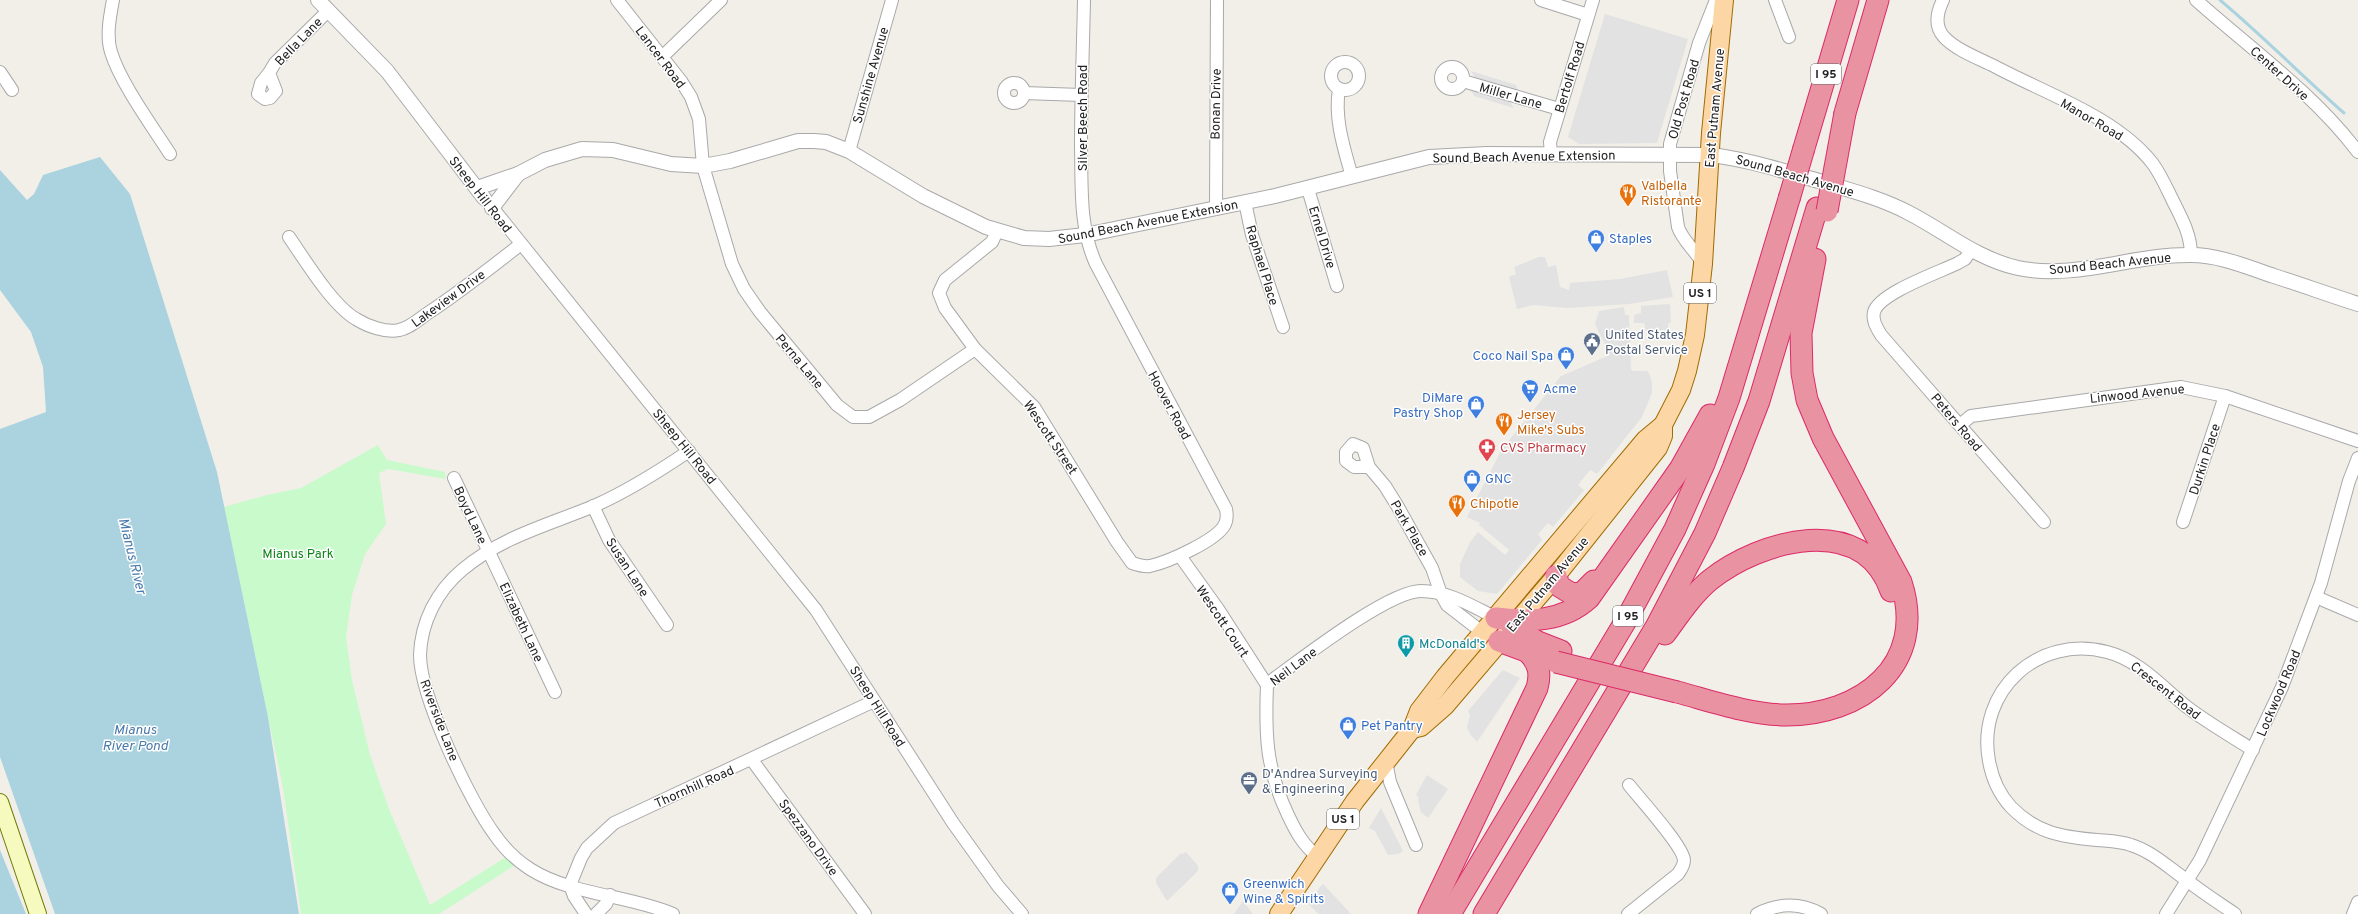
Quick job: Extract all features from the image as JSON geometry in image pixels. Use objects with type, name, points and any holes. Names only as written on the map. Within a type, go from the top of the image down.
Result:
[{"type":"highway","name":"I 95","points":[[1450,914],[1600,665],[1659,560],[1690,496],[1717,431],[1760,297],[1848,0]]},
{"type":"highway","name":"I 95","points":[[1484,914],[1673,596],[1720,501],[1759,401],[1822,210],[1845,113],[1878,0]]},
{"type":"highway","points":[[1528,652],[1558,656],[1680,686],[1770,714],[1794,715],[1830,710],[1862,696],[1881,682],[1896,663],[1905,640],[1908,606],[1901,582],[1817,426],[1804,387],[1800,359],[1802,320],[1822,210]]},
{"type":"highway","points":[[1502,628],[1554,617],[1576,608],[1594,592],[1700,436],[1760,297]]},
{"type":"highway","points":[[1556,576],[1557,583],[1565,592],[1575,595],[1582,592],[1630,540]]},
{"type":"highway","points":[[1584,748],[1690,600],[1710,580],[1744,558],[1766,549],[1795,541],[1817,540],[1833,542],[1855,550],[1869,559],[1881,571],[1890,587],[1896,618],[1890,647],[1872,673],[1846,691],[1816,700],[1781,703],[1680,686]]},
{"type":"highway","points":[[1502,628],[1538,642],[1558,656]]},
{"type":"highway","points":[[1429,914],[1537,688],[1540,672],[1534,659],[1502,628]]},
{"type":"main road","name":"East Putnam Avenue","points":[[1502,628],[1556,576],[1651,458],[1663,436],[1664,425],[1681,390],[1690,357],[1703,264],[1710,155],[1724,0]]},
{"type":"main road","name":"East Putnam Avenue","points":[[1280,914],[1355,801],[1386,761],[1412,729],[1421,727],[1445,706],[1502,628],[1645,440],[1664,425]]},
{"type":"main road","points":[[0,802],[38,914]]},
{"type":"street","points":[[113,0],[109,28],[111,52],[122,76],[170,154]]},
{"type":"street","name":"Sheep Hill Road","points":[[318,0],[387,71],[520,244],[816,610],[924,780],[978,860],[1022,914]]},
{"type":"street","name":"Lancer Road","points":[[617,0],[662,57],[691,97],[699,119],[702,166]]},
{"type":"street","points":[[662,57],[721,0]]},
{"type":"street","name":"Sunshine Avenue","points":[[849,151],[892,0]]},
{"type":"street","name":"Silver Beech Road","points":[[1084,0],[1081,95],[1082,188],[1085,235]]},
{"type":"street","name":"Bonan Drive","points":[[1216,208],[1217,0]]},
{"type":"street","points":[[1541,0],[1588,15]]},
{"type":"street","name":"Bertolf Road","points":[[1551,154],[1550,142],[1559,109],[1593,0]]},
{"type":"street","name":"Old Post Road","points":[[1703,264],[1696,251],[1680,235],[1669,154],[1673,129],[1681,100],[1699,43],[1716,0]]},
{"type":"street","points":[[1775,0],[1789,38]]},
{"type":"street","name":"Manor Road","points":[[1943,0],[1938,15],[1940,31],[1944,38],[1974,56],[2102,121],[2142,152],[2153,164],[2169,192],[2191,240],[2191,255]]},
{"type":"street","name":"Center Drive","points":[[2196,0],[2261,54],[2311,101],[2358,152]]},
{"type":"street","name":"Bella Lane","points":[[269,73],[284,53],[328,10]]},
{"type":"street","points":[[0,72],[12,90]]},
{"type":"street","name":"Miller Lane","points":[[1463,81],[1559,109]]},
{"type":"street","points":[[1339,89],[1337,102],[1338,118],[1352,177]]},
{"type":"street","points":[[1024,94],[1081,95]]},
{"type":"street","name":"Sound Beach Avenue Extension","points":[[484,198],[518,174],[545,160],[572,151],[600,148],[627,152],[671,164],[702,166],[730,161],[798,141],[826,142],[849,151],[923,196],[972,221],[997,231],[1036,239],[1085,235],[1216,208],[1308,188],[1400,163],[1438,156],[1551,154],[1710,155]]},
{"type":"street","name":"Sound Beach Avenue","points":[[1710,155],[1730,157],[1788,172],[1887,203],[1918,218],[1971,250],[2004,265],[2040,271],[2063,270],[2191,255],[2234,262],[2358,304]]},
{"type":"street","name":"Perna Lane","points":[[702,166],[732,264],[744,289],[764,318],[843,411],[861,418],[877,413],[975,349]]},
{"type":"street","name":"Sound Beach Avenue Extension","points":[[484,198],[518,174]]},
{"type":"street","name":"Ernel Drive","points":[[1308,188],[1337,286]]},
{"type":"street","name":"Raphael Place","points":[[1245,202],[1252,235],[1283,327]]},
{"type":"street","name":"Wescott Street","points":[[997,231],[992,242],[946,280],[939,294],[945,308],[975,349],[1034,407],[1126,556],[1132,562],[1149,566],[1180,556]]},
{"type":"street","name":"Hoover Road","points":[[1085,235],[1096,264],[1226,509],[1226,521],[1223,528],[1180,556]]},
{"type":"street","name":"Lakeview Drive","points":[[289,237],[332,297],[355,319],[374,328],[392,331],[407,328],[422,318],[454,296],[520,244]]},
{"type":"street","name":"Peters Road","points":[[1971,250],[1965,259],[1958,263],[1886,297],[1875,309],[1873,318],[1881,335],[2044,522]]},
{"type":"street","name":"Linwood Avenue","points":[[1960,425],[1971,416],[2152,389],[2192,387],[2224,396],[2358,441]]},
{"type":"street","name":"Durkin Place","points":[[2183,522],[2224,396]]},
{"type":"street","name":"Riverside Lane","points":[[674,914],[649,905],[570,886],[547,878],[529,868],[508,851],[494,835],[463,777],[436,718],[424,685],[421,667],[421,646],[426,624],[438,596],[462,570],[489,551],[522,532],[594,506],[646,480],[688,451]]},
{"type":"street","name":"Lockwood Road","points":[[2166,914],[2188,882],[2253,750],[2282,687],[2316,598],[2350,477],[2358,458]]},
{"type":"street","name":"Park Place","points":[[1369,467],[1385,486],[1432,568],[1441,594],[1448,605],[1502,628]]},
{"type":"street","name":"Boyd Lane","points":[[454,478],[489,551]]},
{"type":"street","name":"Susan Lane","points":[[594,506],[609,540],[667,625]]},
{"type":"street","name":"Elizabeth Lane","points":[[489,551],[555,692]]},
{"type":"street","name":"Wescott Court","points":[[1180,556],[1218,609],[1267,686]]},
{"type":"street","name":"Neil Lane","points":[[1318,857],[1300,840],[1272,777],[1266,742],[1267,686],[1299,661],[1391,600],[1412,592],[1441,594]]},
{"type":"street","points":[[1441,594],[1453,596],[1502,628]]},
{"type":"street","points":[[2316,598],[2358,615]]},
{"type":"street","name":"Crescent Road","points":[[2235,914],[2188,882],[2151,854],[2131,845],[2048,833],[2024,819],[2002,795],[1990,768],[1986,744],[1987,729],[1994,705],[2008,683],[2036,660],[2061,650],[2075,647],[2091,648],[2117,654],[2132,662],[2188,707],[2253,750]]},
{"type":"street","name":"Thornhill Road","points":[[570,886],[581,858],[587,848],[614,823],[752,760],[874,701]]},
{"type":"street","name":"Spezzano Drive","points":[[752,760],[865,914]]},
{"type":"street","points":[[1386,761],[1390,782],[1416,845]]},
{"type":"street","points":[[1628,914],[1678,874],[1684,867],[1684,859],[1675,842],[1629,785]]},
{"type":"street","points":[[570,886],[574,896],[586,914]]},
{"type":"street","points":[[596,914],[606,904],[610,895]]},
{"type":"street","points":[[2353,914],[2358,902]]},
{"type":"street","points":[[1757,914],[1791,904],[1805,906],[1821,914]]},
{"type":"green space","name":"Mianus Park","points":[[378,445],[387,460],[445,472],[446,479],[388,469],[379,473],[386,524],[365,554],[352,595],[346,637],[352,680],[370,755],[389,809],[430,905],[506,857],[515,865],[439,914],[301,914],[283,788],[224,507],[267,495],[301,488]]},
{"type":"shaded area","points":[[1605,14],[1688,39],[1657,143],[1579,144],[1568,137]]},
{"type":"shaded area","points":[[1471,71],[1516,85],[1519,93],[1510,102],[1514,108],[1474,96],[1470,88],[1475,78]]},
{"type":"shaded area","points":[[1539,257],[1545,257],[1548,267],[1556,265],[1560,287],[1569,290],[1570,283],[1620,279],[1667,270],[1673,297],[1629,304],[1567,308],[1533,305],[1517,309],[1509,277],[1516,274],[1514,267]]},
{"type":"shaded area","points":[[1670,304],[1671,322],[1668,324],[1668,330],[1646,331],[1644,323],[1634,323],[1634,315],[1641,313],[1641,306]]},
{"type":"shaded area","points":[[1624,307],[1625,315],[1629,315],[1631,369],[1633,371],[1648,371],[1652,382],[1652,393],[1642,417],[1597,474],[1590,470],[1578,485],[1584,490],[1553,527],[1548,523],[1538,534],[1542,540],[1497,594],[1478,591],[1460,577],[1460,564],[1470,542],[1478,532],[1505,555],[1509,550],[1479,525],[1480,523],[1467,517],[1502,449],[1561,376],[1610,355],[1595,324],[1599,311]]},
{"type":"shaded area","points":[[1503,670],[1520,678],[1477,742],[1470,734],[1467,727],[1470,716],[1468,711]]},
{"type":"shaded area","points":[[1427,775],[1448,789],[1428,818],[1421,812],[1418,800],[1419,797],[1416,795]]},
{"type":"shaded area","points":[[1381,808],[1403,851],[1398,854],[1388,855],[1375,831],[1369,828]]},
{"type":"shaded area","points":[[1186,852],[1198,866],[1198,871],[1167,901],[1156,883],[1156,878],[1181,853],[1183,854]]},
{"type":"shaded area","points":[[1323,884],[1351,914],[1319,914],[1307,903]]},
{"type":"shaded area","points":[[1243,901],[1253,914],[1234,914]]},
{"type":"water","name":"Mianus River Pond","points":[[100,157],[130,194],[217,472],[268,717],[299,914],[55,914],[0,757],[0,429],[46,412],[43,367],[31,332],[0,290],[0,170],[27,200],[34,194],[43,175]]},
{"type":"water","points":[[0,850],[26,914],[0,914]]},
{"type":"waterway","points":[[2220,0],[2344,113]]},
{"type":"place","name":"Valbella Ristorante","points":[[1628,207]]},
{"type":"place","name":"Staples","points":[[1596,253]]},
{"type":"place","name":"United States Postal Service","points":[[1592,356]]},
{"type":"place","name":"Coco Nail Spa","points":[[1566,370]]},
{"type":"place","name":"Acme","points":[[1530,403]]},
{"type":"place","name":"DiMare Pastry Shop","points":[[1476,419]]},
{"type":"place","name":"Jersey Mike's Subs","points":[[1504,436]]},
{"type":"place","name":"CVS Pharmacy","points":[[1487,462]]},
{"type":"place","name":"GNC","points":[[1472,493]]},
{"type":"place","name":"Chipotle","points":[[1457,518]]},
{"type":"place","name":"McDonald's","points":[[1406,658]]},
{"type":"place","name":"Pet Pantry","points":[[1348,740]]},
{"type":"place","name":"D'Andrea Surveying & Engineering","points":[[1249,795]]},
{"type":"place","name":"Greenwich Wine & Spirits","points":[[1230,905]]},
{"type":"water label","name":"Mianus River","points":[[133,556]]}]
